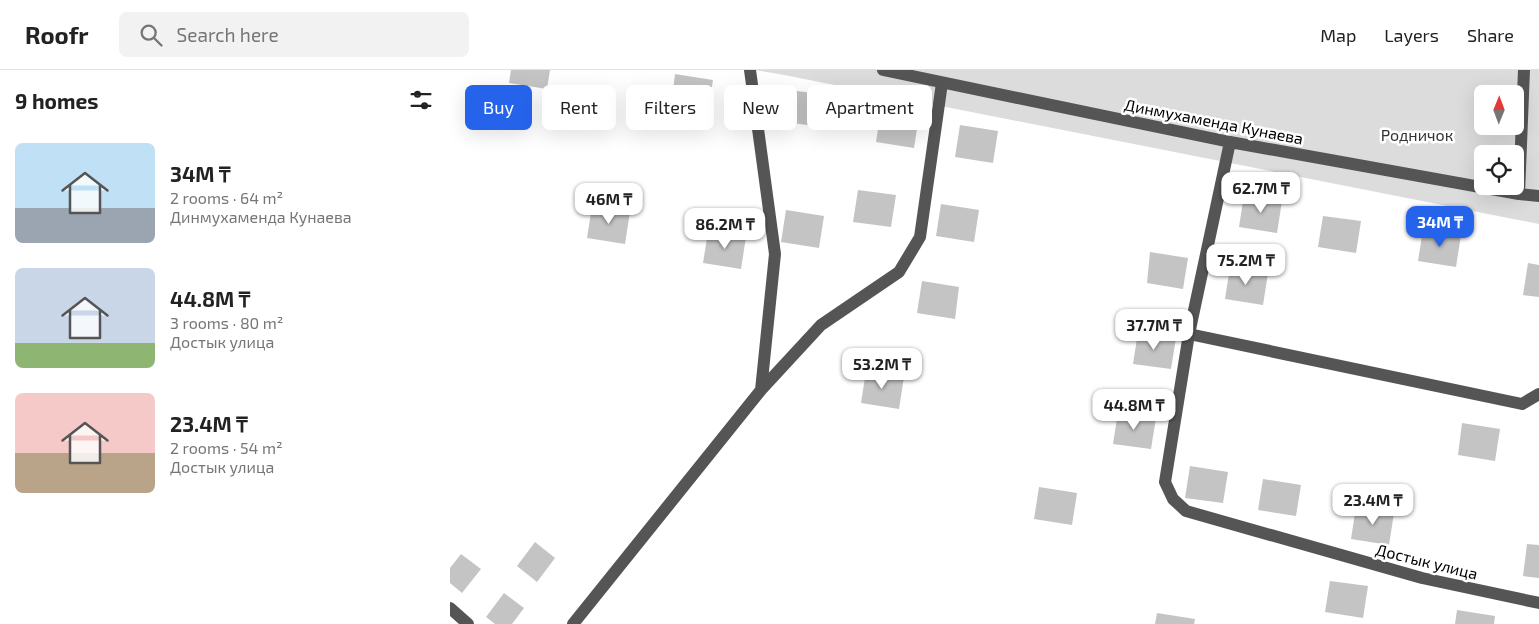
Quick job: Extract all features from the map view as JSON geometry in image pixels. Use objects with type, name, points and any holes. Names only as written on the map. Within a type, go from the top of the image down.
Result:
[{"type":"street","points":[[750,70],[775,254],[761,390]]},
{"type":"street","name":"Динмухаменда Кунаева","points":[[883,70],[1230,142],[1474,186]]},
{"type":"street","points":[[1521,145],[1524,70]]},
{"type":"street","points":[[573,624],[761,390],[820,325],[899,272],[920,237],[942,83]]},
{"type":"street","name":"Достык улица","points":[[1230,142],[1188,334],[1165,482],[1173,499],[1186,511],[1422,578],[1539,603]]},
{"type":"street","name":"Динмухаменда Кунаева","points":[[1524,194],[1539,196]]},
{"type":"street","points":[[1188,334],[1522,404],[1539,394]]},
{"type":"street","points":[[450,608],[468,624]]},
{"type":"green space","name":"Родничок","points":[[755,70],[1539,70],[1539,224],[932,104],[932,85],[835,85]]},
{"type":"building","points":[[511,70],[550,70],[548,85],[542,85],[542,88],[532,87],[532,85],[509,83]]},
{"type":"building","points":[[675,74],[713,80],[712,85],[674,85]]},
{"type":"building","points":[[797,91],[807,92],[807,125],[797,124]]},
{"type":"building","points":[[960,125],[998,131],[993,163],[955,157]]},
{"type":"building","points":[[878,130],[917,130],[914,148],[876,142]]},
{"type":"building","points":[[858,190],[896,195],[891,227],[853,222]]},
{"type":"building","points":[[1244,195],[1282,201],[1277,233],[1239,227]]},
{"type":"building","points":[[941,204],[979,210],[974,242],[936,236]]},
{"type":"building","points":[[592,206],[630,212],[625,244],[587,238]]},
{"type":"building","points":[[786,210],[824,216],[819,248],[781,242]]},
{"type":"building","points":[[1323,216],[1361,221],[1356,253],[1318,247]]},
{"type":"building","points":[[1423,230],[1461,235],[1456,267],[1418,261]]},
{"type":"building","points":[[708,232],[746,237],[741,269],[703,263]]},
{"type":"building","points":[[1150,252],[1188,258],[1183,289],[1147,283]]},
{"type":"building","points":[[1528,263],[1539,265],[1539,297],[1523,295]]},
{"type":"building","points":[[1230,267],[1268,273],[1263,305],[1225,299]]},
{"type":"building","points":[[922,281],[959,287],[955,319],[917,313]]},
{"type":"building","points":[[1138,332],[1176,338],[1171,369],[1133,364]]},
{"type":"building","points":[[866,371],[904,377],[899,409],[861,403]]},
{"type":"building","points":[[1118,412],[1156,418],[1151,449],[1113,444]]},
{"type":"building","points":[[1462,423],[1500,429],[1495,461],[1458,455]]},
{"type":"building","points":[[1190,466],[1228,472],[1223,503],[1185,498]]},
{"type":"building","points":[[1263,479],[1301,485],[1296,516],[1258,510]]},
{"type":"building","points":[[1039,487],[1077,493],[1072,525],[1034,519]]},
{"type":"building","points":[[1356,507],[1394,513],[1389,545],[1351,539]]},
{"type":"building","points":[[535,542],[555,558],[537,582],[517,566]]},
{"type":"building","points":[[1527,544],[1539,545],[1539,578],[1523,576]]},
{"type":"building","points":[[461,554],[481,569],[462,593],[450,583],[450,568]]},
{"type":"building","points":[[1330,581],[1368,586],[1363,618],[1325,612]]},
{"type":"building","points":[[504,593],[524,608],[512,624],[495,624],[486,617]]},
{"type":"building","points":[[1457,610],[1495,616],[1494,624],[1455,624]]},
{"type":"building","points":[[1157,613],[1195,619],[1194,624],[1155,624]]}]
